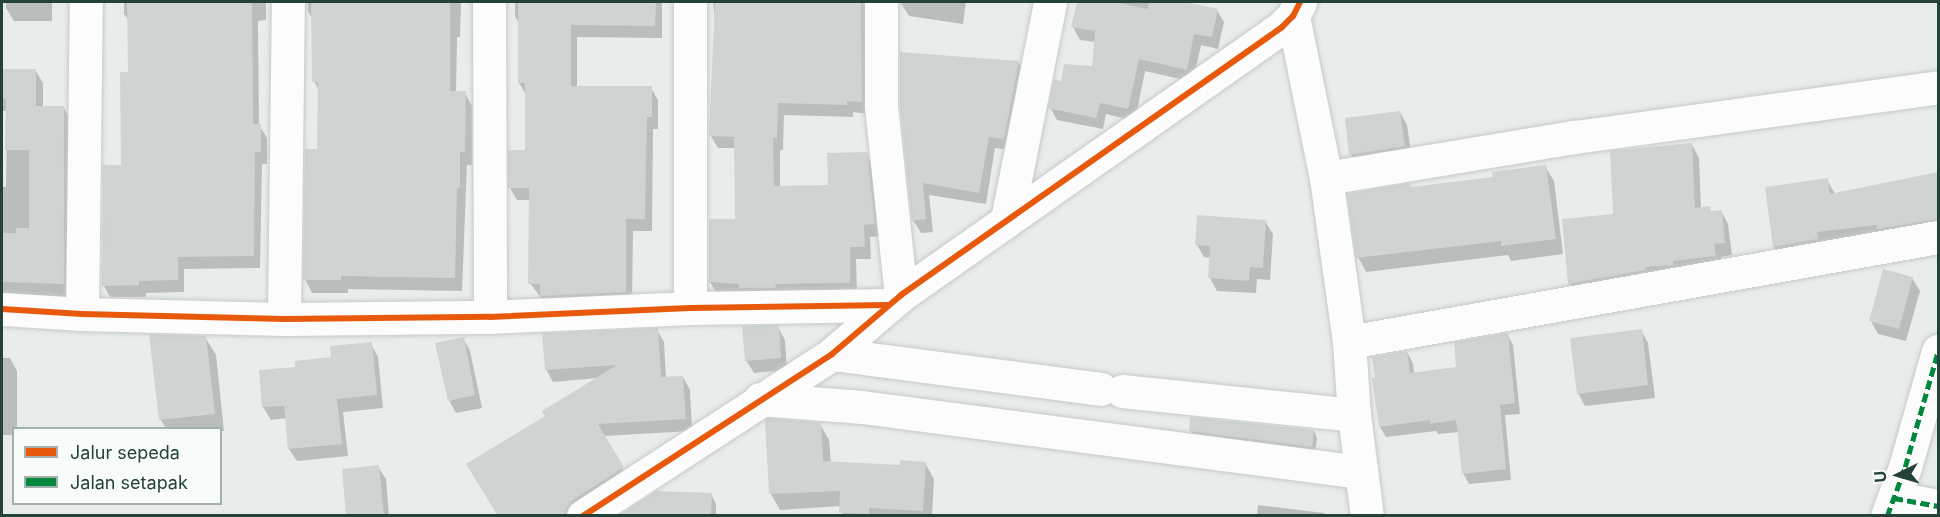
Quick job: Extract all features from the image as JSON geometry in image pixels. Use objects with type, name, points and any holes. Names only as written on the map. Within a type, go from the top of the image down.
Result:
[{"type":"street","points":[[82,314],[86,2]]},
{"type":"street","points":[[284,319],[288,2]]},
{"type":"street","points":[[489,2],[490,317]]},
{"type":"street","points":[[690,2],[690,308]]},
{"type":"street","points":[[881,2],[881,106],[894,300]]},
{"type":"street","points":[[1008,220],[1050,2]]},
{"type":"street","points":[[583,516],[832,354],[894,300],[1282,27],[1297,9]]},
{"type":"street","points":[[1297,9],[1326,178],[1349,342],[1354,415],[1367,516]]},
{"type":"street","points":[[1326,178],[1575,137],[1938,87]]},
{"type":"street","points":[[1349,342],[1938,237]]},
{"type":"street","points":[[2,309],[82,314],[284,319],[490,317],[894,300]]},
{"type":"street","points":[[1938,351],[1890,507],[1938,506]]},
{"type":"street","points":[[832,354],[1111,390],[1354,415]]},
{"type":"street","points":[[760,399],[862,407],[1361,472]]},
{"type":"building","points":[[127,2],[252,2],[253,124],[261,124],[261,152],[255,152],[254,256],[178,257],[178,280],[139,281],[139,285],[102,286],[103,165],[121,165],[120,72],[128,72]]},
{"type":"building","points":[[311,2],[450,2],[450,91],[466,91],[465,152],[460,152],[460,188],[457,188],[455,278],[341,276],[341,280],[303,280],[305,149],[317,149],[318,82],[312,82]]},
{"type":"building","points":[[518,2],[656,2],[655,26],[571,25],[571,86],[652,86],[652,117],[647,117],[645,219],[626,219],[626,292],[540,296],[540,284],[528,284],[529,188],[508,188],[508,150],[525,150],[525,83],[518,83]]},
{"type":"building","points":[[715,2],[861,2],[862,102],[847,101],[847,105],[778,103],[777,138],[773,138],[774,186],[828,185],[827,153],[867,152],[875,224],[864,225],[865,247],[850,247],[850,283],[775,284],[776,288],[739,288],[739,284],[709,282],[709,219],[735,219],[734,137],[709,136]]},
{"type":"building","points":[[1077,2],[1115,2],[1148,9],[1149,2],[1185,2],[1218,9],[1212,37],[1194,34],[1187,70],[1139,59],[1128,109],[1100,103],[1096,118],[1048,108],[1054,79],[1061,81],[1064,64],[1092,66],[1095,31],[1071,27]]},
{"type":"building","points":[[900,52],[1019,61],[1004,139],[989,137],[979,193],[923,183],[926,219],[912,221],[900,105]]},
{"type":"building","points":[[2,69],[36,69],[36,106],[64,106],[64,284],[2,282],[2,233],[16,233],[16,228],[29,228],[29,150],[5,150],[6,99],[2,99]]},
{"type":"building","points":[[1400,111],[1405,146],[1349,155],[1345,118]]},
{"type":"building","points":[[1692,143],[1695,208],[1710,206],[1711,211],[1722,210],[1725,243],[1714,244],[1716,256],[1673,261],[1673,265],[1646,267],[1646,270],[1568,284],[1562,219],[1613,214],[1610,151]]},
{"type":"building","points":[[1546,165],[1556,239],[1501,246],[1501,241],[1356,258],[1347,194],[1410,183],[1411,187],[1493,177],[1492,172]]},
{"type":"building","points":[[1938,172],[1938,219],[1877,229],[1876,225],[1817,232],[1818,239],[1773,247],[1765,187],[1828,178],[1830,194]]},
{"type":"building","points":[[1197,215],[1266,220],[1263,268],[1250,267],[1249,281],[1208,278],[1210,246],[1195,245]]},
{"type":"building","points":[[1883,269],[1913,277],[1899,329],[1869,321]]},
{"type":"building","points":[[779,325],[781,358],[745,361],[742,326]]},
{"type":"building","points":[[658,328],[661,377],[683,376],[686,419],[598,424],[624,467],[573,500],[567,507],[565,516],[498,516],[466,464],[545,416],[542,411],[617,365],[545,370],[542,333]]},
{"type":"building","points":[[1642,329],[1648,385],[1577,394],[1570,338]]},
{"type":"building","points":[[1508,333],[1515,403],[1500,405],[1506,469],[1462,474],[1456,420],[1430,424],[1430,420],[1379,427],[1372,378],[1375,378],[1372,357],[1407,351],[1410,373],[1456,367],[1454,342]]},
{"type":"building","points":[[149,334],[206,336],[215,414],[159,420]]},
{"type":"building","points":[[464,337],[475,395],[448,401],[435,343]]},
{"type":"building","points":[[372,342],[377,395],[337,399],[342,444],[288,449],[284,406],[262,407],[259,370],[295,367],[295,361],[331,357],[330,346]]},
{"type":"building","points":[[1190,417],[1314,430],[1312,447],[1189,431]]},
{"type":"building","points":[[767,418],[821,423],[823,461],[900,465],[900,460],[926,462],[923,511],[869,508],[869,514],[839,513],[840,491],[769,494],[765,420]]},
{"type":"building","points":[[379,465],[384,516],[346,516],[342,469]]},
{"type":"building","points":[[656,491],[712,493],[711,516],[618,516]]},
{"type":"marked path","points":[[1887,516],[1905,467],[1938,351]]},
{"type":"marked path","points":[[1894,498],[1938,506]]},
{"type":"cycle path","points":[[583,516],[832,354],[901,295],[1282,27],[1293,16],[1300,2]]},
{"type":"cycle path","points":[[2,309],[82,314],[284,319],[490,317],[690,308],[888,305]]}]
